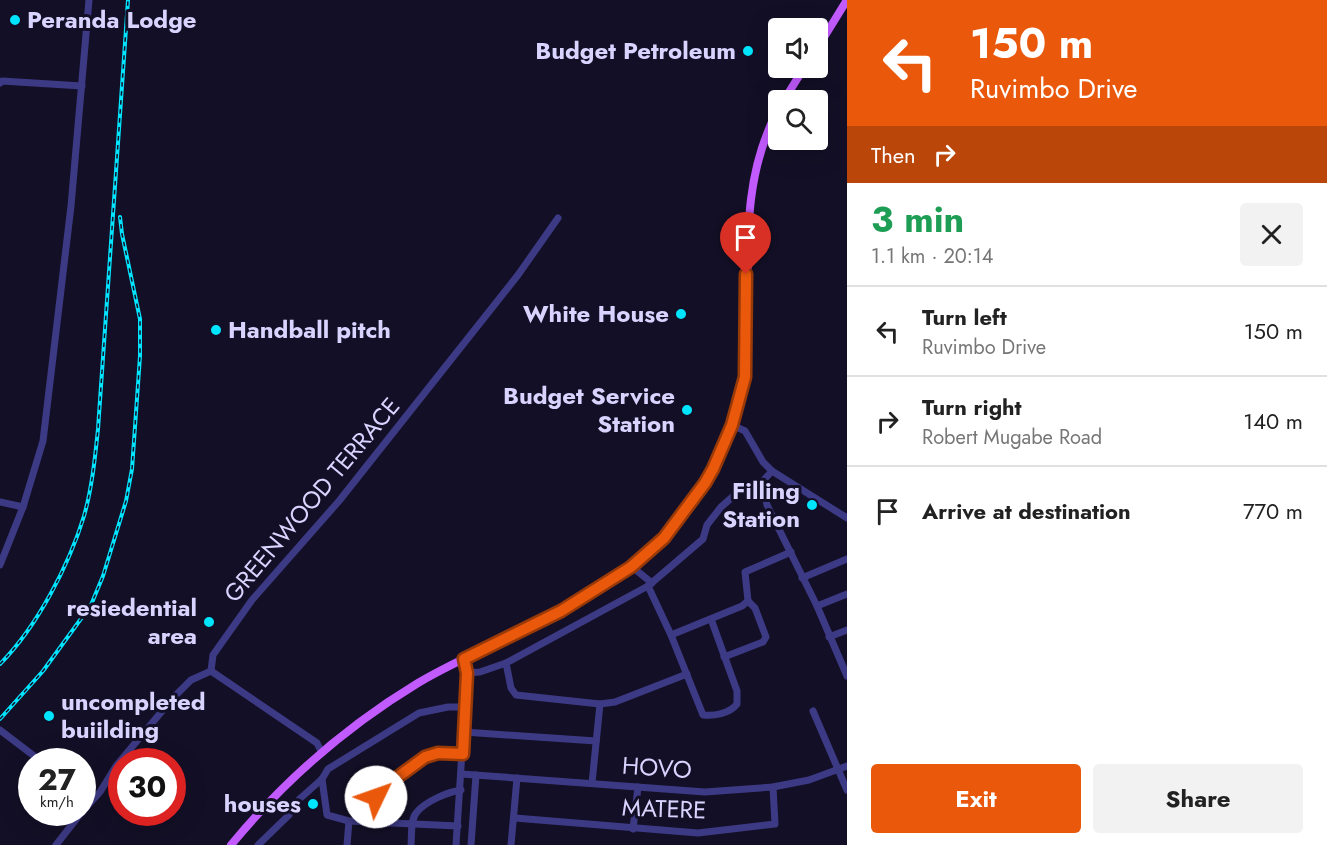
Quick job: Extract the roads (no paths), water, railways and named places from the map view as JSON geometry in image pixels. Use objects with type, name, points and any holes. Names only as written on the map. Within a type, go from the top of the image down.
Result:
[{"type":"main road","points":[[828,31],[847,0]]},
{"type":"main road","points":[[231,845],[263,807],[322,753],[372,714],[419,683],[561,611],[631,567],[664,538],[713,469],[732,425],[745,377],[746,257],[752,185],[768,135]]},
{"type":"street","points":[[0,565],[23,507],[43,441],[71,206],[88,0]]},
{"type":"street","points":[[0,83],[2,81],[82,86]]},
{"type":"street","name":"GREENWOOD TERRACE","points":[[211,671],[213,655],[252,600],[339,501],[518,275],[558,218]]},
{"type":"street","points":[[732,425],[745,431],[763,462],[772,471],[847,518]]},
{"type":"street","points":[[467,673],[480,672],[506,663],[650,584],[703,539],[707,525],[737,493],[754,483],[762,482],[772,471]]},
{"type":"street","points":[[762,482],[767,504],[845,665],[847,676]]},
{"type":"street","points":[[0,502],[23,507]]},
{"type":"street","points":[[724,657],[763,642],[766,637],[755,608],[748,601],[744,572],[791,552]]},
{"type":"street","points":[[802,579],[847,559]]},
{"type":"street","points":[[631,567],[650,584],[703,715],[713,716],[733,709],[737,704],[737,691],[711,619]]},
{"type":"street","points":[[817,606],[847,594]]},
{"type":"street","points":[[671,634],[742,606],[748,601]]},
{"type":"street","points":[[830,637],[847,630]]},
{"type":"street","points":[[456,845],[467,673],[464,659]]},
{"type":"street","points":[[506,663],[511,688],[516,696],[600,704],[615,702],[687,674]]},
{"type":"street","points":[[96,795],[116,766],[173,698],[191,680],[211,671],[317,744],[322,753]]},
{"type":"street","points":[[592,783],[600,704]]},
{"type":"street","points":[[258,845],[289,815],[296,803],[322,779],[328,769],[419,713],[448,707],[464,707]]},
{"type":"street","points":[[813,711],[847,790]]},
{"type":"street","points":[[0,730],[24,748]]},
{"type":"street","points":[[464,732],[596,741]]},
{"type":"street","points":[[373,822],[376,797],[380,790],[425,757],[438,753],[463,754]]},
{"type":"street","name":"HOVO","points":[[461,774],[705,792],[773,787],[809,780],[847,766]]},
{"type":"street","points":[[471,845],[476,775]]},
{"type":"street","points":[[511,845],[517,778]]},
{"type":"street","points":[[322,779],[327,815],[349,821],[458,826]]},
{"type":"street","points":[[633,829],[638,787]]},
{"type":"street","name":"MATERE","points":[[514,818],[698,833],[775,824],[773,787]]},
{"type":"street","points":[[411,845],[412,824],[416,812],[444,794],[461,790]]},
{"type":"street","points":[[346,845],[349,821]]},
{"type":"street","points":[[56,845],[71,826]]},
{"type":"railway","points":[[0,664],[27,632],[61,575],[78,535],[89,495],[98,429],[128,0]]},
{"type":"railway","points":[[0,719],[43,671],[91,605],[103,576],[126,501],[132,469],[140,356],[140,319],[120,217]]},
{"type":"place","name":"Peranda Lodge","points":[[15,20]]},
{"type":"place","name":"Budget Petroleum","points":[[748,51]]},
{"type":"place","name":"White House","points":[[681,314]]},
{"type":"place","name":"Handball pitch","points":[[216,330]]},
{"type":"place","name":"Budget Service Station","points":[[687,410]]},
{"type":"place","name":"Filling Station","points":[[812,505]]},
{"type":"place","name":"resiedential area","points":[[209,622]]},
{"type":"place","name":"uncompleted buiilding","points":[[49,716]]},
{"type":"place","name":"houses","points":[[313,804]]}]
